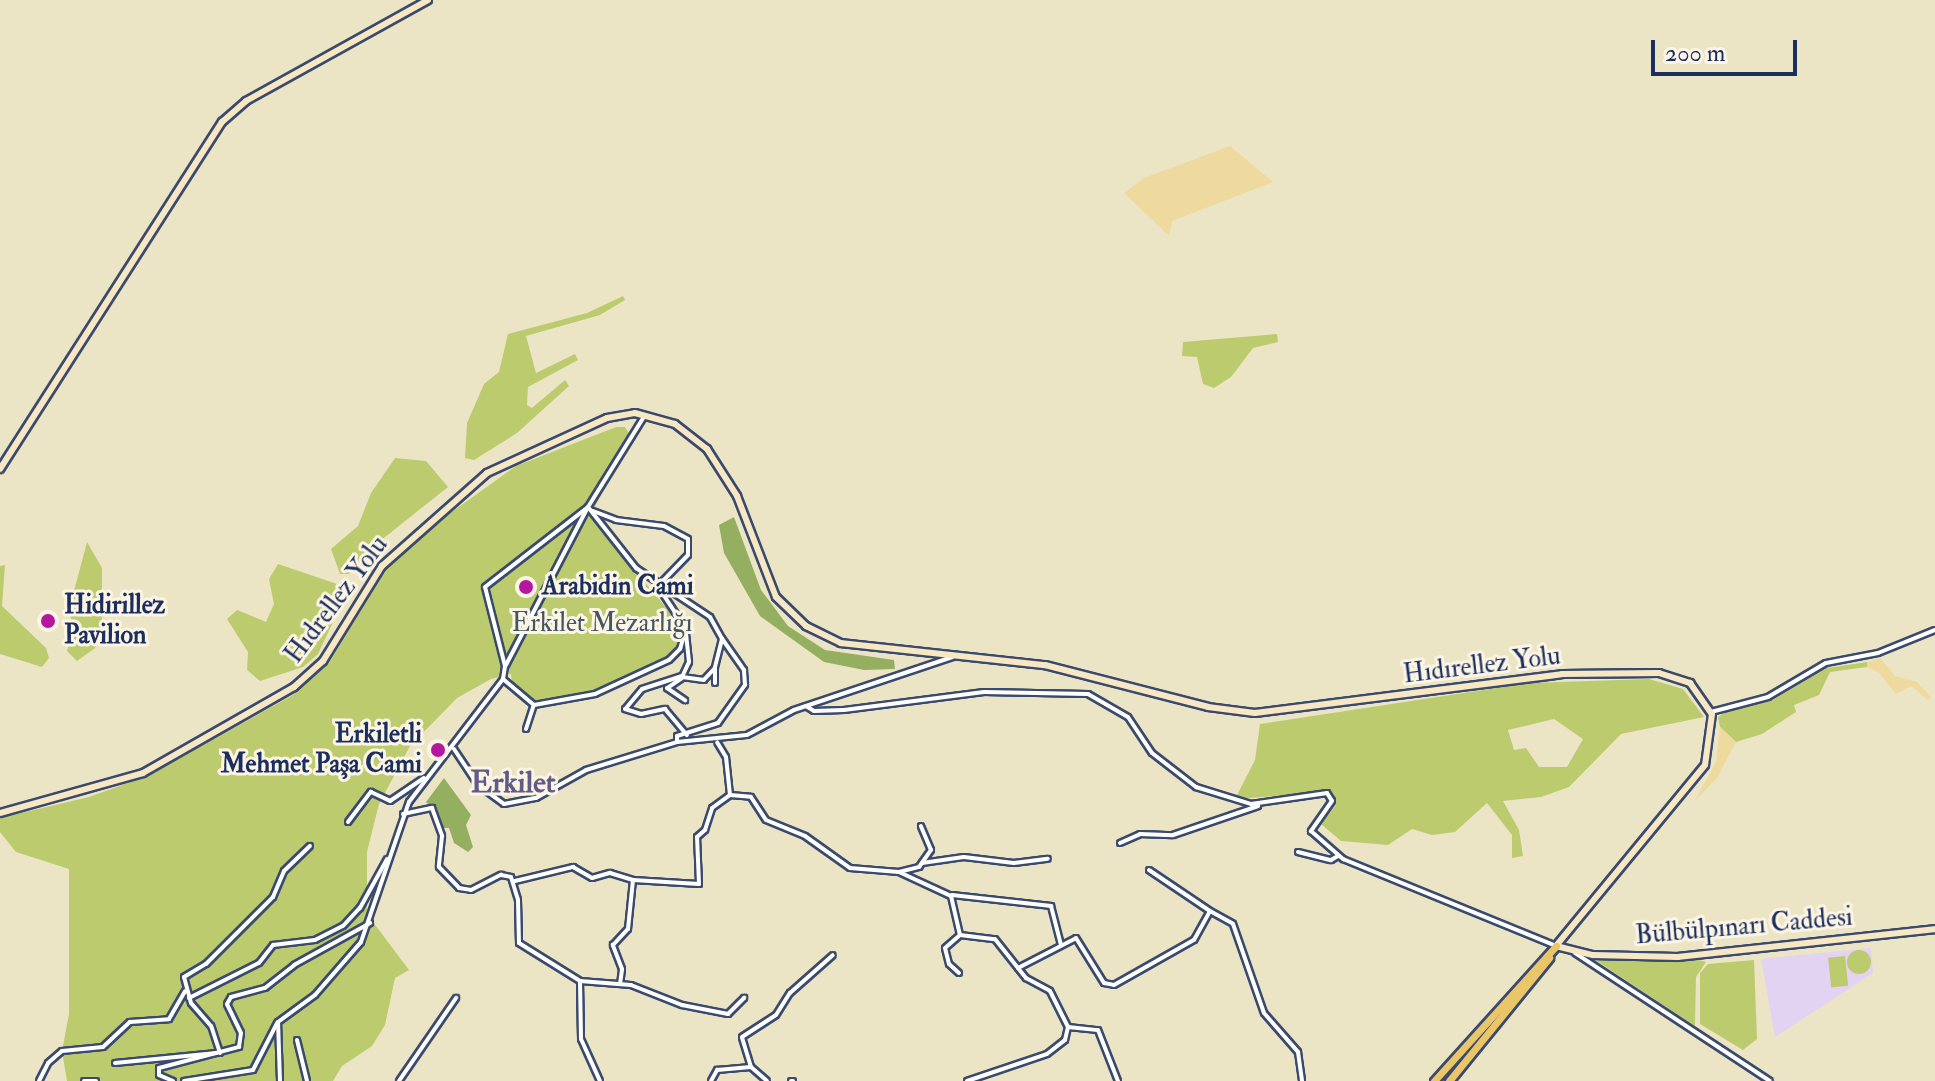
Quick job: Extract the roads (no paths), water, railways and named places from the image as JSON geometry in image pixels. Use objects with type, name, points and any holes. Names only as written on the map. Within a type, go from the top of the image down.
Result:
[{"type":"main road","points":[[1434,1081],[1556,946]]},
{"type":"main road","points":[[1449,1081],[1556,946]]},
{"type":"street","points":[[0,469],[222,122],[246,101],[428,0]]},
{"type":"street","points":[[184,1081],[252,1071],[278,1022],[315,995],[356,949],[371,922],[403,814],[426,778],[454,749],[503,679],[505,666],[588,507],[645,415]]},
{"type":"street","name":"Hıdrellez Yolu","points":[[0,813],[143,773],[294,687],[323,661],[360,596],[390,556],[487,473],[613,416],[645,415],[681,428],[718,462],[737,496],[769,586],[800,622],[823,637],[852,646],[959,654]]},
{"type":"street","points":[[588,507],[616,520],[664,526],[688,539],[688,555],[657,586]]},
{"type":"street","points":[[588,507],[657,586],[686,632],[689,662],[682,677],[667,688],[685,700]]},
{"type":"street","points":[[505,666],[485,587],[588,507]]},
{"type":"street","points":[[657,586],[702,608],[744,670],[745,685],[718,723],[677,736],[677,742]]},
{"type":"street","points":[[1120,843],[1140,834],[1173,835],[1263,804],[1329,794],[1328,809],[1311,831],[1339,856],[1556,946],[1700,774],[1712,740],[1711,712],[1768,697],[1826,663],[1884,651],[1935,630]]},
{"type":"street","points":[[534,705],[595,694],[669,660],[680,649],[686,632]]},
{"type":"street","points":[[715,683],[722,639]]},
{"type":"street","points":[[454,749],[478,785],[503,804],[536,798],[586,770],[677,742],[717,742],[763,730],[806,706],[959,654]]},
{"type":"street","name":"Hıdırellez Yolu","points":[[959,654],[1059,668],[1241,712],[1299,711],[1514,679],[1605,673],[1679,677],[1698,690],[1711,712]]},
{"type":"street","points":[[687,735],[665,709],[641,714],[625,709],[642,689],[682,677],[704,680],[715,668]]},
{"type":"street","points":[[503,679],[534,705]]},
{"type":"street","points":[[806,706],[814,711],[844,710],[984,692],[1082,692],[1121,712],[1149,751],[1190,784],[1233,802],[1263,804]]},
{"type":"street","points":[[526,729],[534,705]]},
{"type":"street","points":[[717,742],[726,757],[730,795]]},
{"type":"street","points":[[348,822],[371,792],[390,801],[426,778]]},
{"type":"street","points":[[403,814],[432,808],[441,829],[439,867],[459,888],[469,890],[504,874],[515,881],[573,867],[592,878],[610,873],[633,880],[699,884],[697,837],[705,830],[712,808],[730,795],[751,797],[766,820],[805,836],[850,868],[899,872],[949,895],[1051,906],[1061,945]]},
{"type":"street","points":[[921,826],[931,850],[922,863]]},
{"type":"street","points":[[39,1081],[48,1063],[62,1051],[99,1049],[130,1022],[169,1019],[185,989],[186,973],[206,964],[276,894],[284,871],[310,846]]},
{"type":"street","points":[[1298,852],[1331,860],[1339,856]]},
{"type":"street","points":[[189,998],[259,963],[273,945],[315,940],[343,926],[360,908],[390,853]]},
{"type":"street","points":[[899,872],[922,863],[964,857],[1014,863],[1048,859]]},
{"type":"street","points":[[1149,870],[1233,924],[1264,1013],[1298,1052],[1302,1081]]},
{"type":"street","points":[[620,984],[622,969],[613,943],[628,929],[633,880]]},
{"type":"street","points":[[515,881],[519,943],[580,981],[620,984],[728,1014],[744,998]]},
{"type":"street","points":[[949,895],[956,903],[960,935]]},
{"type":"street","points":[[1018,968],[1061,945],[1079,940],[1104,983],[1114,985],[1194,940],[1210,911]]},
{"type":"street","points":[[173,1081],[159,1075],[159,1068],[234,1051],[241,1042],[227,1004],[231,997],[265,988],[371,922]]},
{"type":"street","name":"Bülbülpınarı Caddesi","points":[[1556,946],[1575,953],[1678,957],[1935,929]]},
{"type":"street","points":[[959,973],[951,966],[945,948],[960,935],[995,939],[1029,980],[1050,991],[1068,1027],[1065,1040],[1052,1051],[967,1081]]},
{"type":"street","points":[[1575,953],[1770,1081]]},
{"type":"street","points":[[767,1081],[751,1067],[742,1037],[776,1015],[790,993],[833,955]]},
{"type":"street","points":[[580,981],[581,1039],[600,1081]]},
{"type":"street","points":[[185,989],[213,1029],[220,1054]]},
{"type":"street","points":[[399,1081],[456,998]]},
{"type":"street","points":[[278,1022],[280,1081]]},
{"type":"street","points":[[1068,1027],[1098,1030],[1118,1081]]},
{"type":"street","points":[[297,1040],[307,1081]]},
{"type":"street","points":[[115,1063],[144,1057],[173,1061],[206,1051],[220,1054]]},
{"type":"street","points":[[711,1081],[710,1075],[717,1070],[751,1067]]},
{"type":"street","points":[[84,1081],[96,1081]]},
{"type":"place","name":"Arabidin Cami","points":[[526,587]]},
{"type":"place","name":"Hidirillez Pavilion","points":[[48,621]]},
{"type":"place","name":"Erkiletli Mehmet Paşa Cami","points":[[438,750]]},
{"type":"district","name":"Erkilet","points":[[513,783]]},
{"type":"park label","name":"Erkilet Mezarlığı","points":[[602,624]]}]
